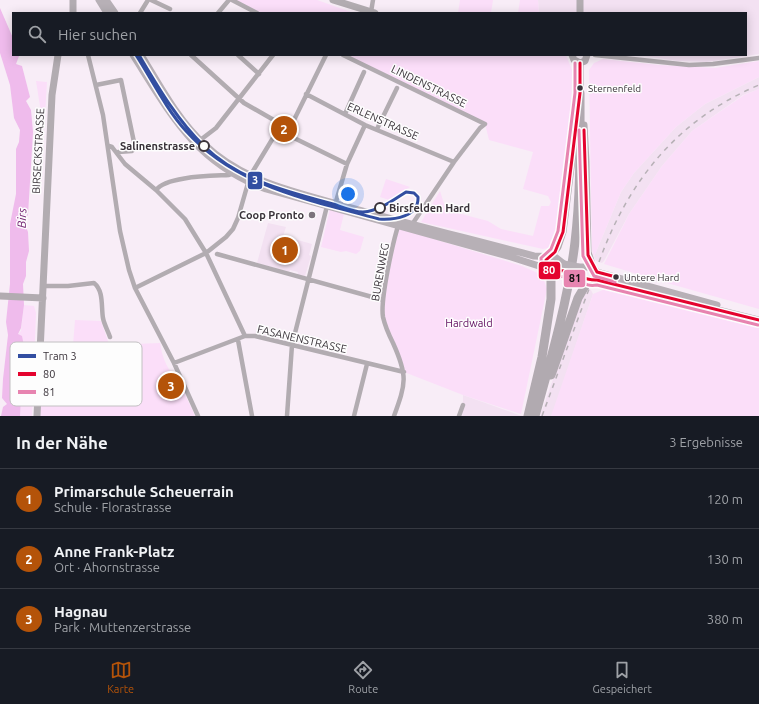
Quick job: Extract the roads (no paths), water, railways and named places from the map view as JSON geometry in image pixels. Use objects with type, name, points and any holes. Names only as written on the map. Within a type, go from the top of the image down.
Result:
[{"type":"highway","points":[[536,416],[566,296],[576,235],[579,188],[580,93]]},
{"type":"highway","points":[[528,416],[540,364],[551,299],[548,270]]},
{"type":"highway","points":[[536,416],[576,305],[591,281]]},
{"type":"highway","points":[[528,416],[552,352]]},
{"type":"main road","points":[[98,0],[106,12]]},
{"type":"main road","points":[[106,0],[113,12]]},
{"type":"main road","points":[[134,56],[174,119],[197,142],[235,172],[249,179],[281,187],[332,206],[399,224],[534,256],[555,257],[564,267]]},
{"type":"main road","points":[[142,56],[197,142]]},
{"type":"main road","points":[[411,227],[511,257],[548,270],[564,267],[578,270],[595,269],[759,316]]},
{"type":"main road","points":[[548,270],[545,262],[549,257]]},
{"type":"main road","points":[[591,281],[595,269]]},
{"type":"main road","points":[[578,270],[591,281],[759,320]]},
{"type":"street","points":[[73,0],[73,12]]},
{"type":"street","points":[[141,12],[148,0]]},
{"type":"street","points":[[151,0],[170,10]]},
{"type":"street","points":[[219,12],[230,0],[255,12]]},
{"type":"street","points":[[333,0],[373,12],[373,0]]},
{"type":"street","points":[[580,0],[580,12]]},
{"type":"street","name":"BIRSECKSTRASSE","points":[[39,342],[40,298],[43,286],[52,95],[58,56]]},
{"type":"street","points":[[88,56],[96,85],[108,146],[120,231],[135,288],[174,363],[198,416]]},
{"type":"street","points":[[192,56],[244,103],[279,123],[282,129],[292,136],[348,164]]},
{"type":"street","points":[[239,56],[259,74]]},
{"type":"street","points":[[197,142],[216,128],[241,99],[272,56]]},
{"type":"street","points":[[135,288],[206,253],[218,245],[233,229],[249,179],[276,133],[291,126],[325,56]]},
{"type":"street","name":"LINDENSTRASSE","points":[[346,56],[485,124],[480,128],[454,162]]},
{"type":"street","points":[[572,56],[574,60],[580,63]]},
{"type":"street","points":[[580,63],[585,61],[588,56]]},
{"type":"street","points":[[604,56],[689,65],[713,64],[759,58]]},
{"type":"street","points":[[580,63],[580,93],[586,162],[588,252],[595,269]]},
{"type":"street","points":[[344,114],[364,72]]},
{"type":"street","points":[[96,85],[121,80],[135,147],[132,151],[118,152]]},
{"type":"street","points":[[377,130],[397,88]]},
{"type":"street","points":[[549,257],[558,247],[563,232],[580,93]]},
{"type":"street","name":"ERLENSTRASSE","points":[[306,94],[377,130],[454,162]]},
{"type":"street","points":[[287,416],[292,345],[308,281],[332,206],[365,124]]},
{"type":"street","points":[[108,146],[112,147],[118,152],[125,164],[156,190],[185,219],[206,253],[245,336]]},
{"type":"street","points":[[411,227],[454,162]]},
{"type":"street","points":[[156,190],[164,184],[184,179],[235,172]]},
{"type":"street","name":"BURENWEG","points":[[394,416],[402,395],[404,372],[402,363],[386,328],[383,316],[383,300],[399,224]]},
{"type":"street","points":[[217,254],[308,281],[383,300]]},
{"type":"street","points":[[43,286],[68,286],[94,283],[97,285],[102,299],[103,319],[110,337]]},
{"type":"street","points":[[0,296],[40,298]]},
{"type":"street","name":"FASANENSTRASSE","points":[[174,363],[238,340],[245,336],[255,336],[404,372]]},
{"type":"street","points":[[238,340],[252,416]]},
{"type":"street","points":[[354,416],[367,364]]},
{"type":"street","points":[[459,416],[463,405]]},
{"type":"street","name":"BIRSECKSTRASSE","points":[[36,406],[36,416]]},
{"type":"water","name":"Birs","points":[[0,8],[12,36],[12,56],[19,56],[16,64],[22,66],[30,97],[26,101],[31,110],[33,132],[28,215],[24,222],[28,232],[29,251],[26,262],[26,276],[23,284],[24,305],[21,328],[18,334],[22,336],[23,342],[10,342],[10,406],[21,406],[20,416],[1,416],[3,407],[7,404],[2,398],[8,335],[6,322],[10,284],[10,224],[16,194],[16,149],[19,142],[20,130],[14,118],[10,85],[0,53]]},
{"type":"railway","points":[[599,262],[625,205],[641,179],[660,156],[680,135],[704,116],[730,99],[759,85]]},
{"type":"railway","points":[[542,416],[589,289]]},
{"type":"tram line","name":"3","points":[[137,56],[166,104],[186,131],[217,158]]},
{"type":"tram line","name":"3","points":[[140,56],[168,103],[194,136],[217,158]]},
{"type":"tram line","name":"3","points":[[217,158],[232,168],[264,183],[299,195],[359,212],[380,208],[406,192],[414,193],[418,197],[417,204],[410,213],[404,216],[392,219],[379,219],[301,198],[275,189],[251,178],[228,166],[217,158]]},
{"type":"place","name":"Sternenfeld","points":[[580,88]]},
{"type":"place","name":"Anne Frank-Platz","points":[[284,129]]},
{"type":"place","name":"Salinenstrasse","points":[[204,146]]},
{"type":"place","name":"Birsfelden Hard","points":[[380,208]]},
{"type":"place","name":"Coop Pronto","points":[[312,215]]},
{"type":"place","name":"Primarschule Scheuerrain","points":[[285,250]]},
{"type":"place","name":"Untere Hard","points":[[616,277]]},
{"type":"place","name":"Hagnau","points":[[171,386]]},
{"type":"park label","name":"Hardwald","points":[[469,323]]}]
